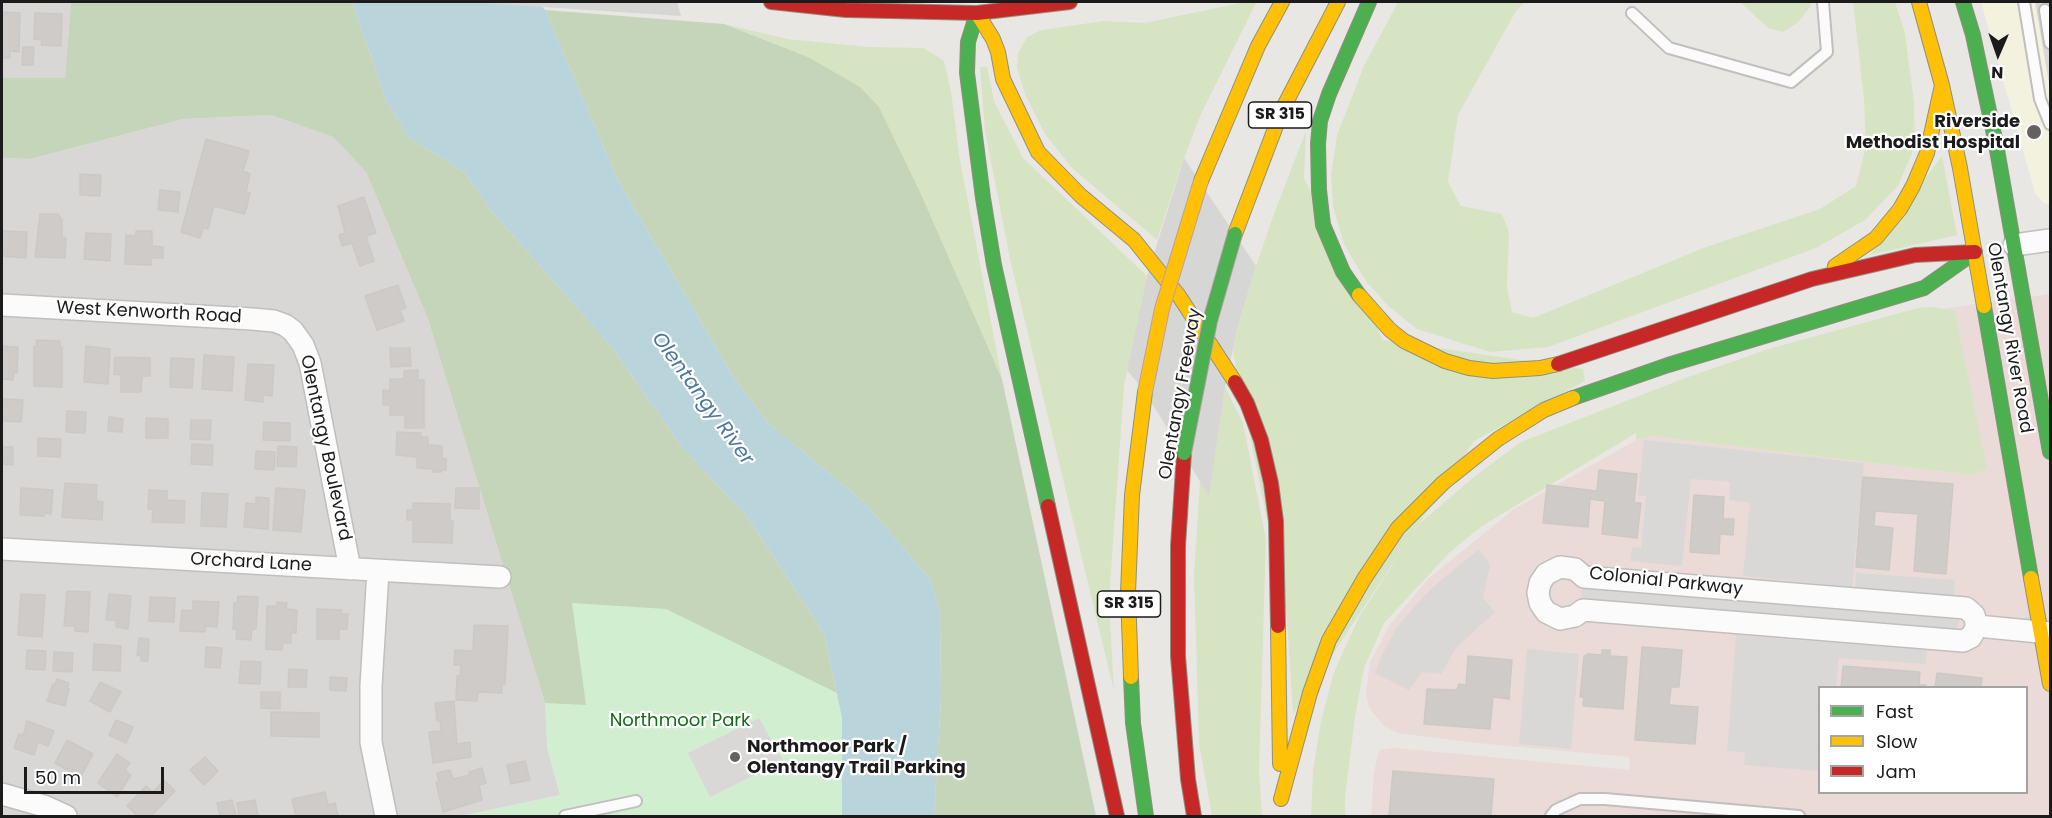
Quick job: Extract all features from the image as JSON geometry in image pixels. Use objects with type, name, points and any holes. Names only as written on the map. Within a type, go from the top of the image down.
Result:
[{"type":"main road","points":[[771,2],[846,10],[1070,2]]},
{"type":"main road","name":"Olentangy Freeway","points":[[1146,816],[1133,723],[1128,593],[1132,495],[1144,392],[1162,309],[1201,181],[1258,46],[1282,2]]},
{"type":"main road","name":"Olentangy Freeway","points":[[1194,816],[1187,769],[1178,656],[1178,546],[1184,453],[1210,321],[1235,234],[1282,110],[1338,2]]},
{"type":"main road","points":[[1369,2],[1329,94],[1320,121],[1319,190],[1323,225],[1343,272],[1365,304],[1404,341],[1445,361],[1469,368],[1505,370],[1540,368],[1564,363],[1812,279],[1915,255],[1980,251]]},
{"type":"main road","name":"Olentangy River Road","points":[[1918,2],[1942,85],[1980,251],[2023,517],[2046,632],[2050,684]]},
{"type":"main road","name":"Olentangy River Road","points":[[1963,2],[1973,35],[1996,144],[2009,246],[2050,452]]},
{"type":"main road","points":[[977,7],[993,39],[1003,79],[1038,152],[1082,196],[1134,240],[1179,296],[1229,371],[1247,403],[1261,440],[1271,483],[1276,520],[1280,816]]},
{"type":"main road","points":[[977,7],[968,42],[968,73],[983,198],[994,265],[1117,816]]},
{"type":"main road","points":[[1812,279],[1842,262],[1876,238],[1900,209],[1928,153],[1942,85]]},
{"type":"main road","points":[[1281,800],[1310,693],[1329,640],[1364,579],[1398,528],[1443,483],[1498,439],[1544,410],[1601,387],[1924,288],[1980,251]]},
{"type":"street","points":[[2009,246],[2050,240]]},
{"type":"street","name":"West Kenworth Road","points":[[2,305],[252,319],[274,321],[293,331]]},
{"type":"street","name":"Olentangy Boulevard","points":[[293,331],[303,345],[310,363],[350,569]]},
{"type":"street","name":"Orchard Lane","points":[[2,549],[500,577]]},
{"type":"street","name":"Colonial Parkway","points":[[1565,567],[1575,569],[1584,577],[1966,608],[1974,615],[1977,626],[1971,637],[1963,641],[1583,610],[1565,619],[1546,612],[1540,603],[1538,593],[1540,583],[1546,574],[1554,568],[1565,567]]},
{"type":"street","points":[[378,571],[371,686],[371,742],[386,816]]},
{"type":"street","points":[[1977,626],[2046,632]]},
{"type":"street","points":[[2,794],[44,806],[66,816]]},
{"type":"lane","points":[[1632,14],[1669,48],[1791,82],[1827,52],[1823,2]]},
{"type":"lane","points":[[2024,2],[2040,99],[2050,124]]},
{"type":"lane","points":[[2045,10],[2050,43]]},
{"type":"lane","points":[[1551,816],[1556,810],[1577,801],[1605,799],[1799,816]]},
{"type":"lane","points":[[565,816],[636,801]]},
{"type":"shaded area","points":[[2,2],[71,2],[65,79],[2,78]]},
{"type":"shaded area","name":"Riverside Methodist Hospital","points":[[1981,2],[2050,2],[2050,204],[2045,204],[2035,193]]},
{"type":"shaded area","points":[[2035,2],[2050,2],[2050,89]]},
{"type":"shaded area","points":[[271,115],[333,137],[366,172],[428,319],[545,703],[547,747],[560,795],[462,816],[2,816],[2,158],[32,159],[183,119]]},
{"type":"shaded area","points":[[2050,294],[2050,816],[1371,816],[1374,772],[1379,750],[1395,748],[1630,770],[1629,757],[1397,733],[1384,726],[1369,708],[1366,693],[1370,662],[1391,623],[1428,579],[1514,509],[1636,440],[1652,436],[1971,475],[1986,469],[1955,311],[1940,309]]},
{"type":"shaded area","points":[[1644,440],[1864,463],[1852,587],[1743,576],[1750,503],[1729,500],[1730,482],[1691,479],[1682,566],[1630,561],[1632,547],[1641,548],[1646,496],[1638,495]]},
{"type":"shaded area","points":[[1479,549],[1490,565],[1483,598],[1495,612],[1456,648],[1441,674],[1422,672],[1409,690],[1375,673],[1396,629],[1412,609],[1432,588]]},
{"type":"shaded area","points":[[1856,573],[1955,580],[1954,597],[1855,590]]},
{"type":"shaded area","points":[[1582,584],[1959,614],[1957,632],[1581,602]]},
{"type":"shaded area","points":[[1736,635],[1927,650],[1926,664],[1839,658],[1836,686],[1818,686],[1818,771],[1744,765],[1745,752],[1727,751]]},
{"type":"shaded area","points":[[1527,649],[1579,654],[1571,749],[1519,744]]},
{"type":"shaded area","name":"Northmoor Park / Olentangy Trail Parking","points":[[759,718],[783,761],[710,797],[688,753]]},
{"type":"green space","points":[[71,2],[352,2],[387,102],[408,137],[464,172],[492,212],[610,345],[682,447],[748,518],[824,633],[842,717],[842,816],[757,816],[547,747],[545,703],[428,319],[366,172],[333,137],[271,115],[183,119],[31,159],[2,158],[2,78],[65,78]]},
{"type":"green space","points":[[1398,2],[1525,2],[1516,11],[1458,115],[1448,182],[1461,206],[1502,214],[1509,232],[1507,287],[1512,312],[1533,318],[1706,247],[1820,209],[1856,186],[1866,146],[1864,99],[1853,2],[1895,2],[1905,33],[1914,103],[1915,146],[1898,186],[1865,220],[1816,248],[1548,347],[1490,352],[1417,329],[1387,305],[1366,281],[1344,244],[1333,206],[1331,175],[1337,135],[1364,66]]},
{"type":"green space","points":[[1740,2],[1811,2],[1811,6],[1797,23],[1783,32],[1768,28]]},
{"type":"green space","points":[[1240,3],[1256,3],[1201,114],[1157,240],[1072,168],[1045,134],[1025,94],[1017,68],[1018,53],[1027,37],[1041,30],[1104,21],[1145,23]]},
{"type":"green space","points":[[545,10],[724,24],[808,57],[860,87],[879,107],[921,194],[1002,379],[1096,816],[934,816],[941,699],[940,613],[931,580],[863,501],[769,424],[734,378],[618,180]]},
{"type":"green space","points":[[724,24],[787,39],[868,47],[924,48],[944,61],[951,91],[960,160],[1002,379],[921,194],[879,107],[808,57]]},
{"type":"green space","points":[[980,67],[987,67],[994,101],[1023,158],[1147,276],[1124,386],[1109,601],[1114,691],[1010,259],[985,131]]},
{"type":"green space","points":[[1306,131],[1304,178],[1383,340],[1583,369],[1585,381],[1474,441],[1293,714],[1287,620],[1233,351],[1238,325],[1256,266]]},
{"type":"green space","points":[[1942,156],[1957,235],[1870,255]]},
{"type":"green space","points":[[1932,307],[1955,311],[1987,469],[1971,475],[1652,436],[1636,440],[1636,433],[1482,526],[1449,553],[1384,623],[1364,668],[1355,717],[1345,797],[1345,816],[1311,816],[1313,771],[1321,721],[1334,672],[1359,617],[1418,525],[1475,476],[1521,442],[1685,378],[1772,348],[1918,308]]},
{"type":"green space","points":[[1225,387],[1243,423],[1266,540],[1259,770],[1262,816],[1212,816],[1199,743],[1194,575],[1200,481],[1209,495]]},
{"type":"green space","name":"Northmoor Park","points":[[572,603],[666,609],[837,693],[842,718],[842,816],[462,816],[560,795],[547,747],[545,703],[586,705]]},
{"type":"water","name":"Olentangy River","points":[[352,2],[539,2],[545,10],[618,180],[734,378],[769,424],[863,501],[931,580],[940,613],[941,699],[934,816],[842,816],[842,717],[824,633],[748,518],[682,447],[610,345],[492,212],[464,172],[408,137],[387,102]]},
{"type":"pier","points":[[466,2],[677,2],[681,16]]},
{"type":"pier","points":[[1184,158],[1256,266],[1238,325],[1225,387],[1209,496],[1145,392],[1127,370],[1147,276]]},
{"type":"building","points":[[2,12],[20,13],[19,52],[10,51],[10,58],[2,58]]},
{"type":"building","points":[[35,13],[62,14],[61,46],[41,45],[42,40],[34,39]]},
{"type":"building","points":[[23,47],[34,47],[33,65],[22,65]]},
{"type":"building","points":[[206,139],[249,151],[243,171],[250,174],[246,192],[250,193],[245,214],[214,206],[208,229],[203,228],[200,238],[181,232]]},
{"type":"building","points":[[80,174],[101,175],[100,196],[80,195]]},
{"type":"building","points":[[160,190],[180,192],[178,212],[158,210]]},
{"type":"building","points":[[364,197],[376,233],[366,236],[374,261],[360,266],[352,243],[342,246],[339,235],[345,233],[338,206]]},
{"type":"building","points":[[40,214],[58,214],[62,220],[62,237],[66,238],[65,258],[35,257]]},
{"type":"building","points":[[2,231],[27,232],[26,258],[2,256]]},
{"type":"building","points":[[136,231],[152,231],[152,246],[163,247],[163,258],[151,258],[151,265],[125,264],[126,235],[136,236]]},
{"type":"building","points":[[86,233],[111,234],[110,261],[84,259]]},
{"type":"building","points":[[398,285],[406,308],[400,310],[404,321],[377,330],[365,296]]},
{"type":"building","points":[[36,340],[60,341],[62,387],[34,386]]},
{"type":"building","points":[[2,346],[18,347],[17,373],[14,373],[13,380],[2,379]]},
{"type":"building","points":[[86,346],[110,349],[108,384],[84,382]]},
{"type":"building","points":[[390,348],[410,348],[411,366],[391,367]]},
{"type":"building","points":[[204,355],[234,357],[232,391],[202,389]]},
{"type":"building","points":[[115,357],[150,358],[150,376],[142,376],[141,392],[121,392],[121,375],[114,374]]},
{"type":"building","points":[[171,358],[194,359],[192,388],[170,387]]},
{"type":"building","points":[[248,364],[274,365],[272,396],[263,395],[263,402],[245,400]]},
{"type":"building","points":[[418,370],[418,380],[424,380],[424,428],[405,428],[405,415],[390,415],[390,405],[383,405],[383,390],[390,391],[390,379],[404,379],[404,371]]},
{"type":"building","points":[[3,399],[23,400],[21,422],[2,421]]},
{"type":"building","points":[[67,411],[86,412],[85,433],[66,432]]},
{"type":"building","points":[[109,417],[123,419],[122,432],[108,431]]},
{"type":"building","points":[[146,418],[168,419],[168,438],[146,438]]},
{"type":"building","points":[[191,420],[211,420],[210,440],[190,439]]},
{"type":"building","points":[[264,422],[290,423],[290,441],[263,440]]},
{"type":"building","points":[[397,432],[421,433],[421,437],[428,437],[428,445],[442,446],[442,458],[446,459],[446,470],[433,472],[433,469],[417,468],[417,457],[396,455]]},
{"type":"building","points":[[38,438],[61,439],[60,457],[38,456]]},
{"type":"building","points":[[192,444],[213,445],[212,465],[191,464]]},
{"type":"building","points":[[278,446],[297,447],[296,467],[277,466]]},
{"type":"building","points":[[2,447],[13,447],[13,465],[2,464]]},
{"type":"building","points":[[256,451],[275,452],[274,470],[255,469]]},
{"type":"building","points":[[1599,470],[1637,474],[1634,503],[1641,503],[1637,538],[1602,534],[1605,501],[1590,499],[1588,527],[1543,523],[1547,485],[1597,491]]},
{"type":"building","points":[[1863,477],[1953,484],[1946,574],[1914,571],[1918,514],[1875,511],[1874,526],[1893,528],[1889,570],[1856,567]]},
{"type":"building","points":[[65,483],[97,485],[96,501],[103,502],[102,520],[62,517]]},
{"type":"building","points":[[21,488],[53,490],[51,514],[20,515]]},
{"type":"building","points":[[276,488],[305,490],[301,532],[273,530]]},
{"type":"building","points":[[456,488],[479,488],[479,509],[455,508]]},
{"type":"building","points":[[149,490],[167,491],[167,500],[185,501],[184,523],[152,522],[153,509],[148,509]]},
{"type":"building","points":[[202,493],[228,494],[226,527],[201,526]]},
{"type":"building","points":[[1694,495],[1724,497],[1723,519],[1734,519],[1733,535],[1720,534],[1719,554],[1690,552]]},
{"type":"building","points":[[256,497],[269,498],[268,529],[244,527],[246,503],[256,504]]},
{"type":"building","points":[[413,503],[450,504],[450,521],[453,521],[452,543],[413,542],[413,520],[407,520],[407,510],[413,510]]},
{"type":"building","points":[[67,591],[90,592],[88,632],[75,631],[75,626],[64,626]]},
{"type":"building","points":[[21,594],[45,595],[42,637],[18,635]]},
{"type":"building","points":[[109,594],[131,596],[128,629],[116,627],[116,620],[106,620]]},
{"type":"building","points":[[238,596],[258,597],[256,629],[252,629],[251,640],[236,639],[237,629],[233,629],[234,603],[237,603]]},
{"type":"building","points":[[150,597],[175,598],[174,622],[149,621]]},
{"type":"building","points":[[193,601],[219,602],[217,627],[205,626],[205,632],[180,631],[182,610],[193,611]]},
{"type":"building","points":[[277,602],[287,603],[286,609],[297,610],[296,633],[291,633],[291,643],[283,643],[282,650],[266,649],[267,606],[277,606]]},
{"type":"building","points":[[317,609],[342,610],[341,614],[348,614],[347,629],[339,629],[339,639],[317,639]]},
{"type":"building","points":[[474,625],[508,626],[505,684],[502,684],[502,693],[478,692],[477,701],[456,700],[457,676],[460,676],[461,665],[454,665],[455,650],[473,651]]},
{"type":"building","points":[[139,638],[149,639],[148,661],[141,661],[141,656],[137,655]]},
{"type":"building","points":[[94,644],[121,646],[120,671],[93,670]]},
{"type":"building","points":[[206,647],[222,648],[220,668],[205,667]]},
{"type":"building","points":[[1642,647],[1682,650],[1679,687],[1671,687],[1669,705],[1698,707],[1695,744],[1635,740]]},
{"type":"building","points":[[27,650],[46,651],[45,670],[26,669]]},
{"type":"building","points":[[1602,650],[1610,650],[1610,656],[1627,657],[1623,709],[1583,706],[1584,697],[1580,697],[1584,656],[1587,654],[1602,655]]},
{"type":"building","points":[[54,652],[73,653],[72,672],[53,671]]},
{"type":"building","points":[[1468,656],[1512,660],[1509,699],[1493,697],[1490,729],[1424,724],[1427,689],[1457,690],[1459,684],[1466,685]]},
{"type":"building","points":[[241,661],[261,662],[260,684],[239,683]]},
{"type":"building","points":[[1843,666],[1920,672],[1919,685],[1926,685],[1926,686],[1841,686]]},
{"type":"building","points":[[289,669],[307,670],[306,687],[288,687]]},
{"type":"building","points":[[1937,673],[1982,678],[1981,686],[1935,686]]},
{"type":"building","points":[[330,677],[347,678],[346,691],[330,690]]},
{"type":"building","points":[[57,679],[69,683],[65,706],[47,701]]},
{"type":"building","points":[[100,682],[121,692],[110,712],[90,701]]},
{"type":"building","points":[[261,692],[280,692],[280,709],[261,708]]},
{"type":"building","points":[[454,701],[457,744],[470,742],[471,757],[433,763],[429,732],[441,731],[440,721],[437,721],[435,703]]},
{"type":"building","points":[[271,712],[319,713],[319,737],[271,736]]},
{"type":"building","points":[[116,720],[133,727],[126,743],[109,735]]},
{"type":"building","points":[[27,721],[54,731],[48,746],[38,742],[34,755],[14,748],[19,734],[23,735]]},
{"type":"building","points":[[67,740],[93,754],[77,784],[67,779],[71,772],[55,763]]},
{"type":"building","points":[[117,754],[130,763],[125,770],[131,775],[117,797],[98,783]]},
{"type":"building","points":[[205,757],[218,771],[204,785],[190,770]]},
{"type":"building","points":[[525,761],[530,780],[511,784],[507,765]]},
{"type":"building","points":[[482,768],[486,783],[479,785],[482,800],[443,812],[436,782],[439,781],[437,773],[450,770],[453,779],[470,775],[469,772]]},
{"type":"building","points":[[1393,771],[1494,779],[1491,816],[1389,816]]},
{"type":"building","points":[[164,780],[175,791],[151,816],[138,816],[127,806],[146,786],[153,792]]},
{"type":"building","points":[[325,792],[328,805],[335,803],[338,816],[296,816],[292,799]]},
{"type":"building","points":[[232,800],[236,816],[220,816],[217,803]]},
{"type":"building","points":[[255,800],[258,816],[239,816],[237,803]]},
{"type":"traffic: fast","points":[[1359,295],[1343,272],[1323,225],[1319,190],[1318,144],[1320,121],[1329,94],[1369,2]]},
{"type":"traffic: fast","points":[[1963,2],[1973,35],[1996,144],[2050,452]]},
{"type":"traffic: fast","points":[[977,13],[968,42],[967,73],[983,198],[994,265],[1048,506]]},
{"type":"traffic: fast","points":[[1184,453],[1210,321],[1235,234]]},
{"type":"traffic: fast","points":[[1573,398],[1668,365],[1924,288],[1975,252]]},
{"type":"traffic: fast","points":[[1984,306],[2031,578]]},
{"type":"traffic: fast","points":[[1131,677],[1133,723],[1146,816]]},
{"type":"traffic: slow","points":[[1201,181],[1258,46],[1282,2]]},
{"type":"traffic: slow","points":[[1235,234],[1282,110],[1338,2]]},
{"type":"traffic: slow","points":[[1919,2],[1942,85],[1960,168],[1984,306]]},
{"type":"traffic: slow","points":[[977,13],[993,39],[1003,79],[1038,152],[1081,196],[1134,240],[1179,296],[1235,382]]},
{"type":"traffic: slow","points":[[1835,266],[1876,238],[1900,209],[1927,153],[1942,85]]},
{"type":"traffic: slow","points":[[1145,392],[1162,309],[1201,181]]},
{"type":"traffic: slow","points":[[1359,295],[1390,330],[1404,341],[1445,361],[1469,368],[1493,371],[1540,368],[1558,364]]},
{"type":"traffic: slow","points":[[1131,677],[1128,593],[1132,495],[1145,392]]},
{"type":"traffic: slow","points":[[1281,799],[1310,693],[1329,640],[1364,579],[1398,528],[1443,483],[1498,439],[1544,410],[1573,398]]},
{"type":"traffic: slow","points":[[2031,578],[2050,684]]},
{"type":"traffic: slow","points":[[1278,626],[1280,764]]},
{"type":"traffic: jam","points":[[771,2],[846,10],[977,13],[1070,2]]},
{"type":"traffic: jam","points":[[1558,364],[1812,279],[1915,255],[1975,252]]},
{"type":"traffic: jam","points":[[1235,382],[1247,403],[1261,440],[1271,483],[1276,521],[1278,626]]},
{"type":"traffic: jam","points":[[1184,453],[1178,546],[1178,656],[1188,779],[1194,816]]},
{"type":"traffic: jam","points":[[1048,506],[1117,816]]},
{"type":"place","name":"Riverside Methodist Hospital","points":[[2034,132]]},
{"type":"place","name":"Northmoor Park / Olentangy Trail Parking","points":[[735,757]]}]
